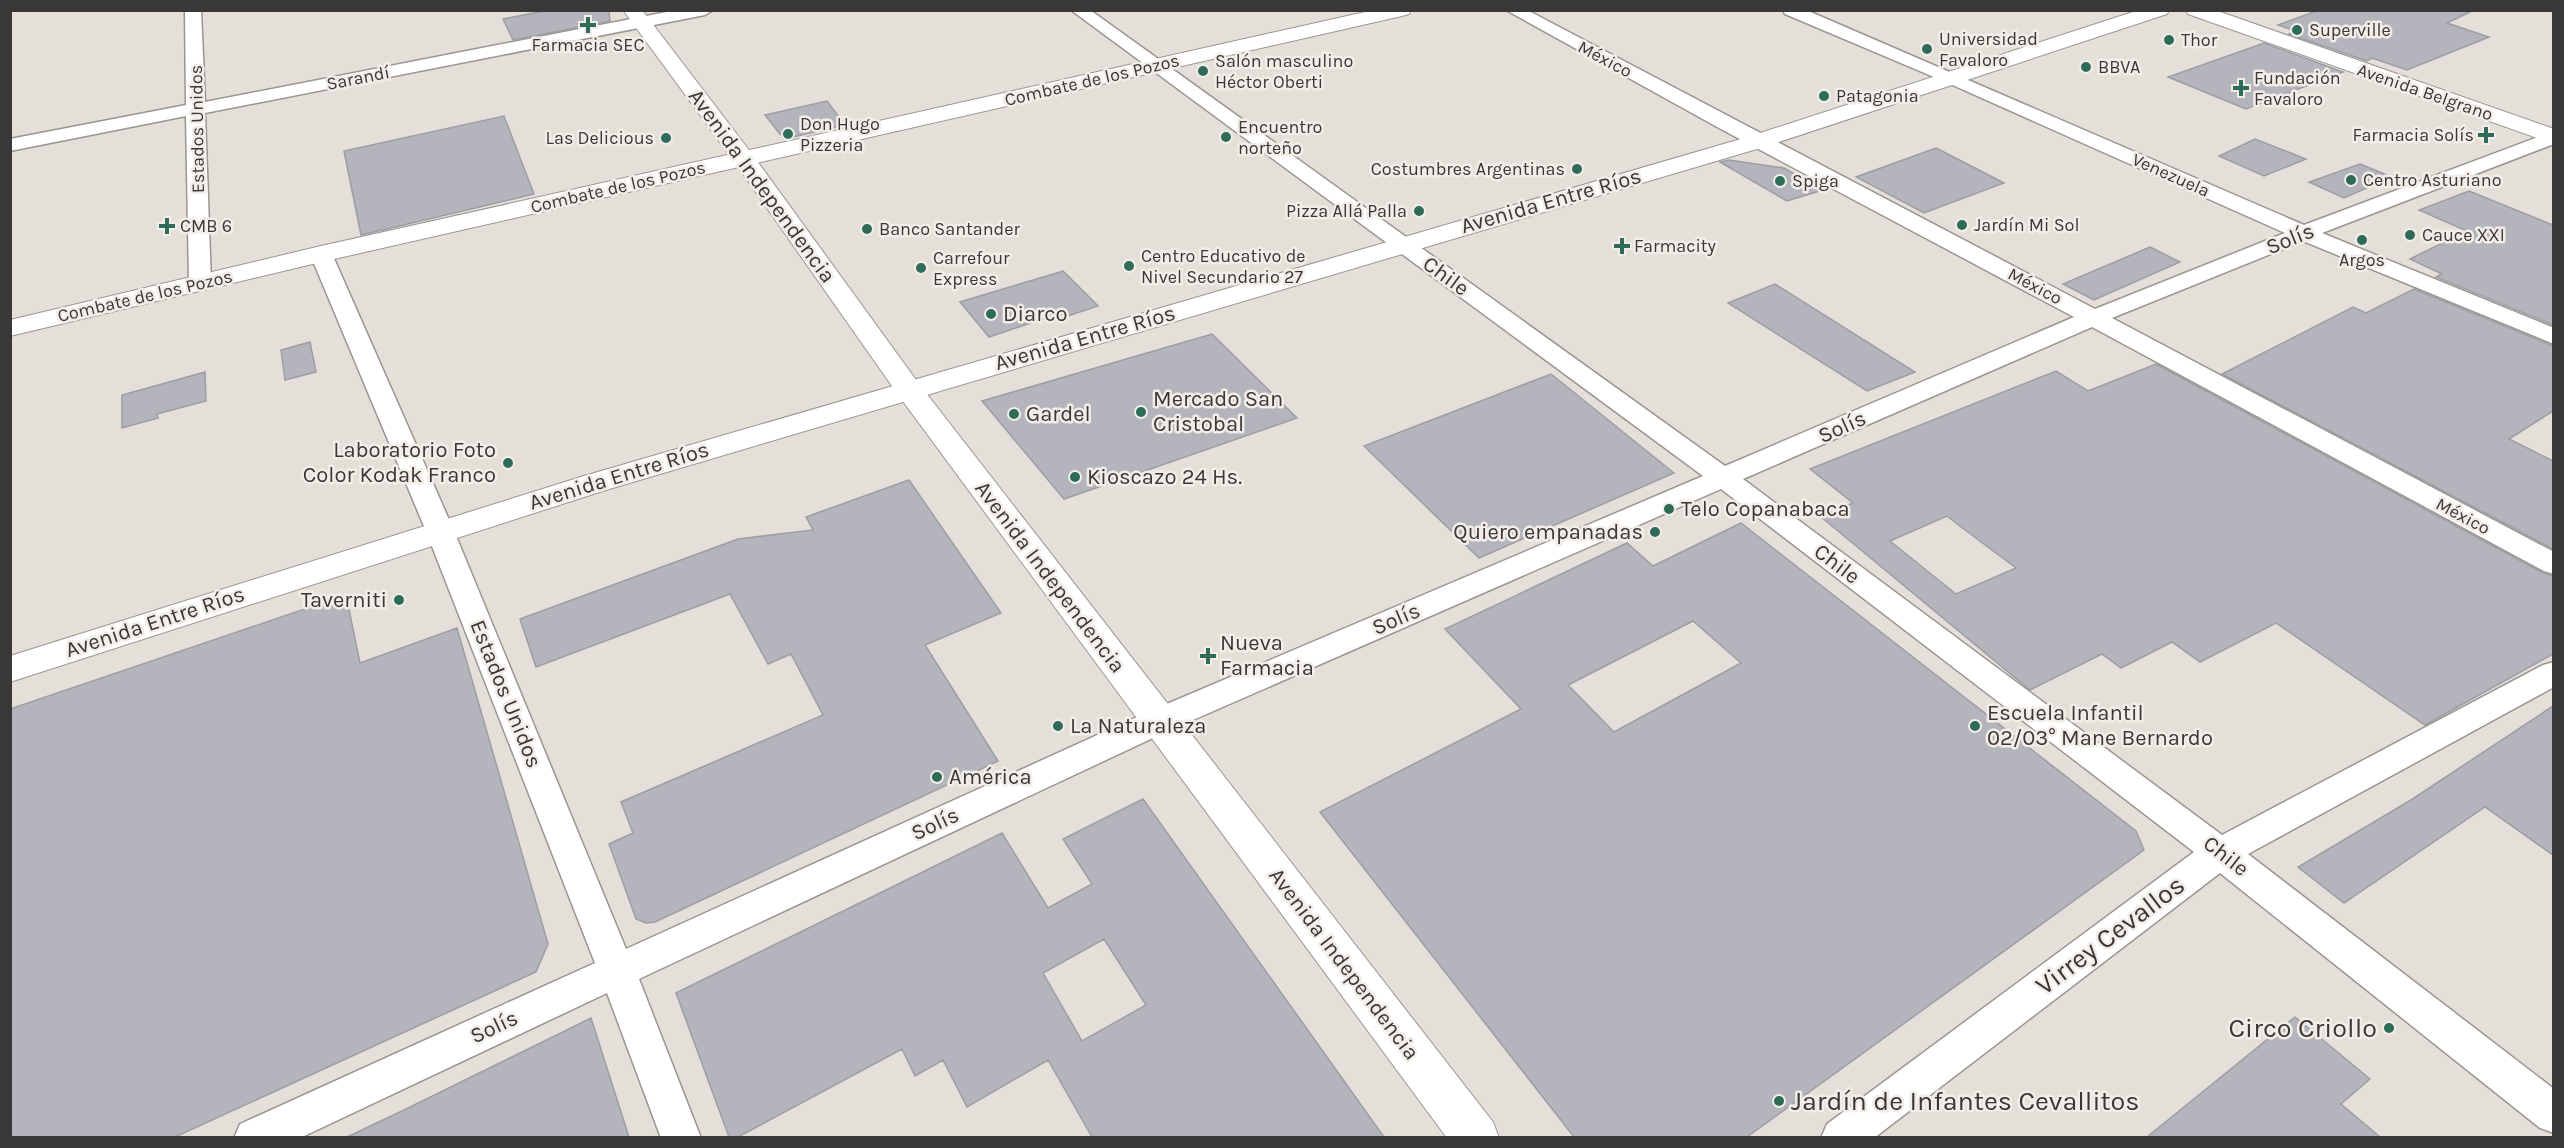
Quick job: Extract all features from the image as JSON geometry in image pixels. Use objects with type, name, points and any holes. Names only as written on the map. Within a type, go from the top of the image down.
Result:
[{"type":"main road","name":"Combate de los Pozos","points":[[10,328],[321,254],[1402,10]]},
{"type":"main road","name":"Avenida Entre Ríos","points":[[10,669],[440,531],[909,390],[1759,141],[2160,10]]},
{"type":"main road","name":"Avenida Belgrano","points":[[2195,10],[2553,137]]},
{"type":"main road","name":"Avenida Independencia","points":[[637,17],[744,159],[909,390],[1476,1137]]},
{"type":"street","name":"Estados Unidos","points":[[193,10],[200,283]]},
{"type":"street","name":"Sarandí","points":[[10,145],[197,110],[637,17],[705,10]]},
{"type":"street","name":"Chile","points":[[1078,10],[1724,478],[2221,852],[2553,1114]]},
{"type":"street","name":"México","points":[[1514,10],[2553,564]]},
{"type":"street","name":"Venezuela","points":[[1791,10],[1954,79],[2303,233],[2553,337]]},
{"type":"street","name":"Solís","points":[[254,1137],[1159,721],[2094,318],[2303,233],[2553,137]]},
{"type":"street","name":"Estados Unidos","points":[[321,254],[440,531],[617,971],[681,1137]]},
{"type":"street","name":"Virrey Cevallos","points":[[1841,1137],[2221,852],[2553,673]]},
{"type":"building","points":[[549,10],[609,10],[610,21],[513,40],[503,19]]},
{"type":"building","points":[[2319,10],[2474,10],[2447,23],[2489,37],[2407,70],[2372,58],[2367,61],[2289,34],[2295,31],[2278,25]]},
{"type":"building","name":"Fundación Favaloro","points":[[2264,43],[2343,72],[2246,109],[2168,77]]},
{"type":"building","points":[[827,101],[845,125],[793,137],[780,134],[765,115]]},
{"type":"building","points":[[504,116],[534,194],[361,235],[344,151]]},
{"type":"building","points":[[2255,139],[2306,159],[2264,176],[2219,156]]},
{"type":"building","points":[[1936,148],[2004,183],[1924,213],[1856,177]]},
{"type":"building","name":"Spiga","points":[[1729,160],[1784,168],[1823,190],[1787,201],[1720,162]]},
{"type":"building","name":"Centro Asturiano","points":[[2360,164],[2392,177],[2344,198],[2309,182]]},
{"type":"building","points":[[2469,191],[2553,225],[2553,325],[2436,277],[2442,274],[2410,259],[2467,231],[2419,210]]},
{"type":"building","points":[[2150,247],[2180,262],[2094,300],[2063,284]]},
{"type":"building","points":[[1063,271],[1098,306],[1065,317],[1060,313],[989,337],[960,302]]},
{"type":"building","points":[[1775,284],[1915,372],[1867,391],[1728,303]]},
{"type":"building","points":[[2414,289],[2553,346],[2553,411],[2509,439],[2553,461],[2553,549],[2222,374],[2353,307],[2366,313]]},
{"type":"building","name":"Mercado San Cristobal","points":[[1212,334],[1297,418],[1064,499],[982,401]]},
{"type":"building","points":[[310,342],[316,372],[285,380],[281,350]]},
{"type":"building","points":[[2156,364],[2543,573],[2553,576],[2553,654],[2425,725],[2276,623],[2200,662],[2172,642],[2121,668],[2102,654],[2030,690],[1820,516],[1853,503],[1810,469],[2056,371],[2088,391]],"holes":[[[1947,516],[2016,568],[1956,594],[1890,541]]]},
{"type":"building","points":[[205,372],[206,401],[157,414],[158,418],[122,428],[122,395]]},
{"type":"building","points":[[1551,374],[1674,473],[1479,558],[1364,446]]},
{"type":"building","points":[[909,480],[1001,613],[925,645],[998,761],[655,922],[646,923],[636,919],[609,844],[633,833],[621,802],[823,715],[791,654],[768,664],[730,594],[536,667],[520,619],[738,539],[813,530],[806,517]]},
{"type":"building","points":[[1741,523],[2136,831],[2144,850],[1747,1137],[1574,1137],[1320,812],[1521,709],[1445,629],[1627,543],[1653,566]],"holes":[[[1693,621],[1741,663],[1614,732],[1568,685]]]},
{"type":"building","points":[[346,595],[360,663],[457,628],[548,944],[536,972],[175,1137],[10,1137],[10,709]]},
{"type":"building","points":[[2553,706],[2553,855],[2485,807],[2344,903],[2298,867],[2411,800]]},
{"type":"building","points":[[1143,799],[1384,1137],[1092,1137],[1048,1060],[967,1107],[943,1060],[915,1076],[902,1049],[738,1137],[729,1137],[676,993],[1002,833],[1048,908],[1092,884],[1063,839]],"holes":[[[1104,939],[1146,1005],[1082,1041],[1043,973]]]},
{"type":"building","points":[[2295,1017],[2370,1079],[2341,1104],[2380,1137],[2147,1137]]},
{"type":"building","points":[[591,1018],[629,1137],[347,1137],[402,1111]]},
{"type":"place","name":"Farmacia SEC","points":[[588,25]]},
{"type":"place","name":"Superville","points":[[2297,30]]},
{"type":"place","name":"Thor","points":[[2169,40]]},
{"type":"place","name":"Universidad Favaloro","points":[[1927,49]]},
{"type":"place","name":"BBVA","points":[[2086,67]]},
{"type":"place","name":"Salón masculino Héctor Oberti","points":[[1203,71]]},
{"type":"place","name":"Fundación Favaloro","points":[[2241,88]]},
{"type":"place","name":"Patagonia","points":[[1824,96]]},
{"type":"place","name":"Don Hugo Pizzeria","points":[[788,134]]},
{"type":"place","name":"Farmacia Solís","points":[[2486,135]]},
{"type":"place","name":"Encuentro norteño","points":[[1226,137]]},
{"type":"place","name":"Las Delicious","points":[[666,138]]},
{"type":"place","name":"Costumbres Argentinas","points":[[1577,169]]},
{"type":"place","name":"Centro Asturiano","points":[[2351,180]]},
{"type":"place","name":"Spiga","points":[[1780,181]]},
{"type":"place","name":"Pizza Allá Palla","points":[[1419,211]]},
{"type":"place","name":"Jardín Mi Sol","points":[[1962,225]]},
{"type":"place","name":"CMB 6","points":[[167,226]]},
{"type":"place","name":"Banco Santander","points":[[867,229]]},
{"type":"place","name":"Cauce XXI","points":[[2410,235]]},
{"type":"place","name":"Argos","points":[[2362,240]]},
{"type":"place","name":"Farmacity","points":[[1622,246]]},
{"type":"place","name":"Centro Educativo de Nivel Secundario 27","points":[[1129,266]]},
{"type":"place","name":"Carrefour Express","points":[[921,268]]},
{"type":"place","name":"Diarco","points":[[991,314]]},
{"type":"place","name":"Mercado San Cristobal","points":[[1141,412]]},
{"type":"place","name":"Gardel","points":[[1014,414]]},
{"type":"place","name":"Laboratorio Foto Color Kodak Franco","points":[[508,463]]},
{"type":"place","name":"Kioscazo 24 Hs.","points":[[1075,477]]},
{"type":"place","name":"Telo Copanabaca","points":[[1669,509]]},
{"type":"place","name":"Quiero empanadas","points":[[1655,532]]},
{"type":"place","name":"Taverniti","points":[[399,600]]},
{"type":"place","name":"Nueva Farmacia","points":[[1208,656]]},
{"type":"place","name":"La Naturaleza","points":[[1058,726]]},
{"type":"place","name":"Escuela Infantil 02/03° Mane Bernardo","points":[[1975,726]]},
{"type":"place","name":"América","points":[[937,777]]},
{"type":"place","name":"Circo Criollo","points":[[2389,1028]]},
{"type":"place","name":"Jardín de Infantes Cevallitos","points":[[1779,1101]]}]
